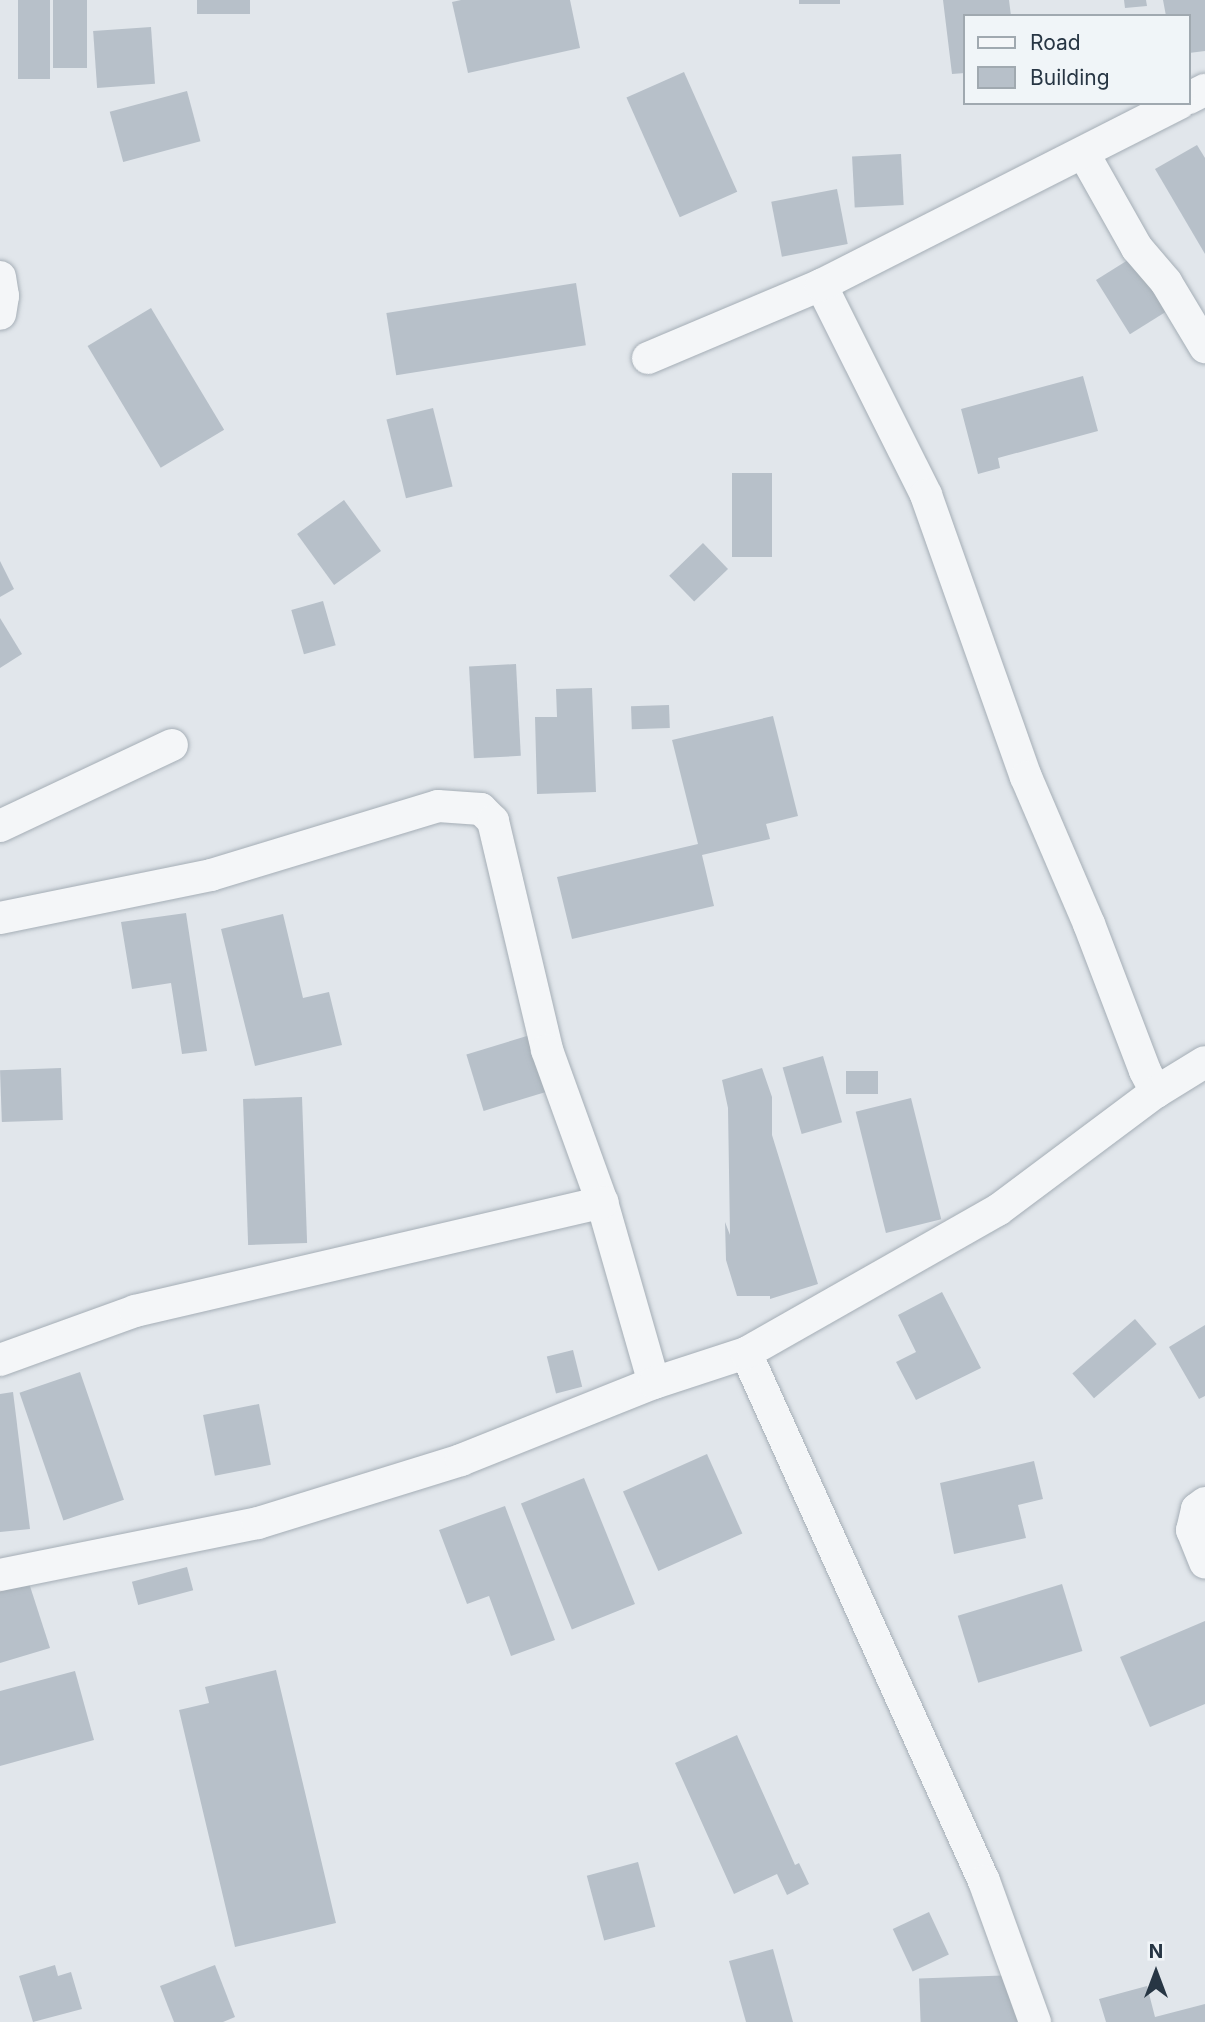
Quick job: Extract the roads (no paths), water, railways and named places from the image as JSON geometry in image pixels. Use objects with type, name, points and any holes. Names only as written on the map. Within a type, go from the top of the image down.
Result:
[{"type":"street","points":[[648,358],[821,285],[1084,154],[1175,105]]},
{"type":"street","points":[[1084,154],[1137,248],[1166,282],[1205,347]]},
{"type":"street","points":[[0,277],[3,296],[0,314]]},
{"type":"street","points":[[821,285],[926,495],[1026,777],[1089,924],[1145,1071],[1156,1092]]},
{"type":"street","points":[[0,826],[172,745]]},
{"type":"street","points":[[0,918],[211,875],[438,806],[481,809],[493,821],[547,1050],[601,1202],[653,1383]]},
{"type":"street","points":[[0,1575],[258,1522],[461,1460],[653,1383],[746,1353],[998,1210],[1156,1092],[1205,1062]]},
{"type":"street","points":[[0,1360],[135,1311],[601,1202]]},
{"type":"street","points":[[746,1353],[984,1881],[1035,2022]]},
{"type":"street","points":[[1205,1503],[1197,1509],[1192,1530],[1205,1563]]}]
